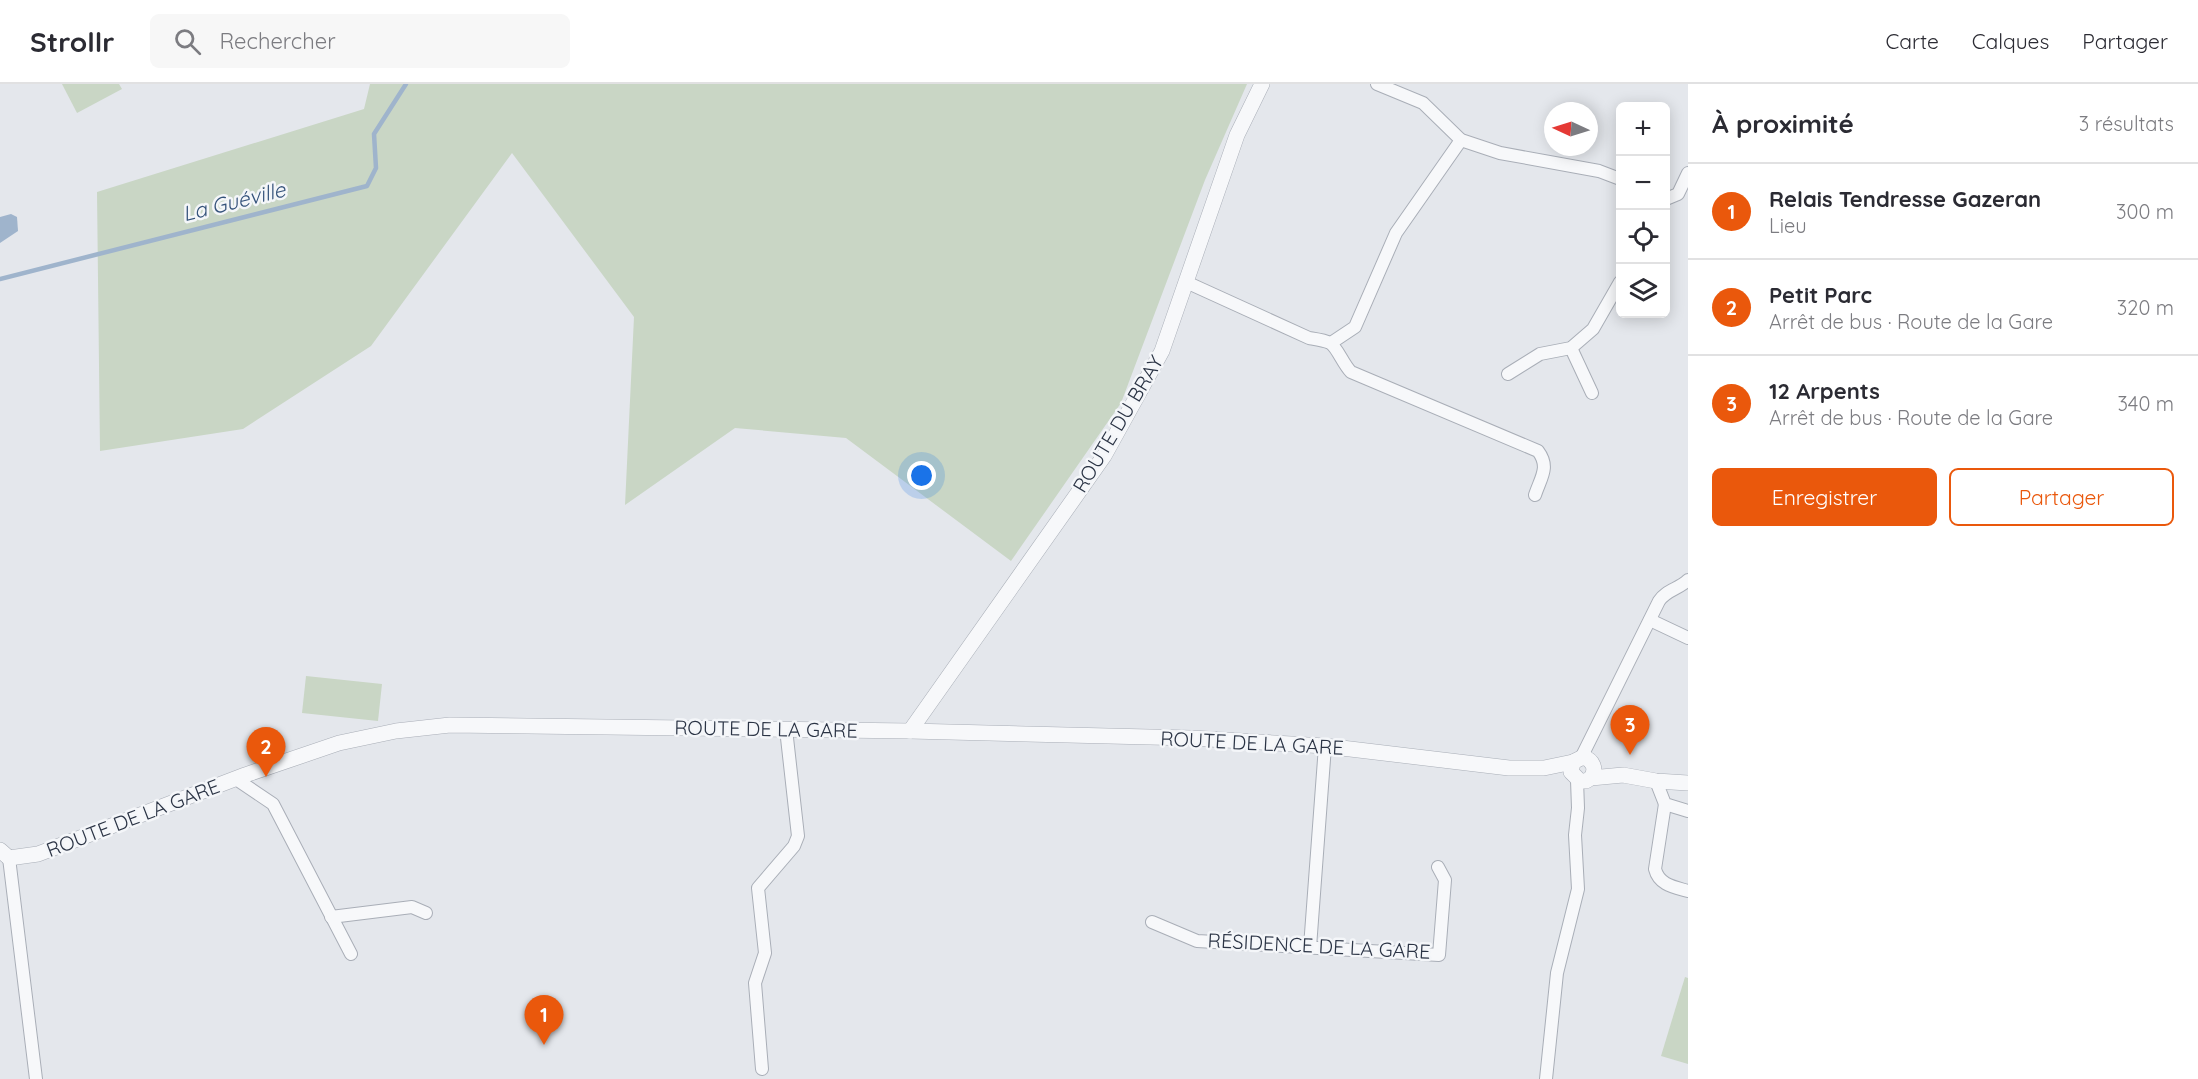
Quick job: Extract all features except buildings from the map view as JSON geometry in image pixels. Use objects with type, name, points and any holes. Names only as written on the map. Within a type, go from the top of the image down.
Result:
[{"type":"street","name":"ROUTE DU BRAY","points":[[910,731],[1104,456],[1162,351],[1237,135],[1262,84]]},
{"type":"street","points":[[1377,84],[1424,103],[1461,141],[1500,153],[1599,171],[1616,177]]},
{"type":"street","points":[[1331,343],[1355,327],[1396,233],[1461,141]]},
{"type":"street","points":[[1670,197],[1678,194],[1688,173]]},
{"type":"street","points":[[1186,282],[1309,338],[1331,343],[1351,372],[1538,451],[1544,459],[1545,468],[1535,495]]},
{"type":"street","points":[[1508,374],[1540,354],[1571,348],[1593,329],[1616,289]]},
{"type":"street","points":[[1571,348],[1592,393]]},
{"type":"street","points":[[1546,1079],[1557,973],[1578,889],[1575,835],[1583,769],[1592,735],[1663,595],[1688,580]]},
{"type":"street","points":[[1650,620],[1688,638]]},
{"type":"street","name":"ROUTE DE LA GARE","points":[[4,854],[38,854],[236,779],[339,743],[396,731],[450,725],[910,731],[1191,738],[1325,746],[1507,768],[1583,769]]},
{"type":"street","points":[[762,1069],[755,983],[765,953],[758,888],[794,846],[798,836],[786,729]]},
{"type":"street","points":[[1310,947],[1325,746]]},
{"type":"street","points":[[1583,769],[1656,782],[1688,783]]},
{"type":"street","points":[[236,779],[273,804],[351,954]]},
{"type":"street","points":[[1656,782],[1665,804],[1656,874],[1663,883],[1688,891]]},
{"type":"street","points":[[1665,804],[1688,811]]},
{"type":"street","points":[[4,854],[36,1079]]},
{"type":"street","name":"RÉSIDENCE DE LA GARE","points":[[1152,922],[1197,941],[1439,955],[1445,880],[1438,867]]},
{"type":"street","points":[[331,917],[412,907],[426,913]]},
{"type":"green space","points":[[62,84],[119,84],[122,89],[77,113]]},
{"type":"green space","points":[[370,84],[1247,84],[1205,180],[1121,403],[1011,561],[846,438],[735,428],[625,505],[634,317],[512,153],[371,346],[243,429],[100,451],[97,192],[364,109]]},
{"type":"green space","points":[[306,676],[382,684],[378,721],[302,713]]},
{"type":"green space","points":[[1685,977],[1688,978],[1688,1064],[1661,1056]]},
{"type":"water","points":[[11,214],[17,217],[18,231],[0,243],[0,217]]},
{"type":"waterway","name":"La Guéville","points":[[0,279],[367,186],[376,168],[374,134],[406,84]]},
{"type":"place","name":"12 Arpents","points":[[1630,755]]},
{"type":"place","name":"Petit Parc","points":[[266,777]]},
{"type":"place","name":"Relais Tendresse Gazeran","points":[[544,1045]]}]
